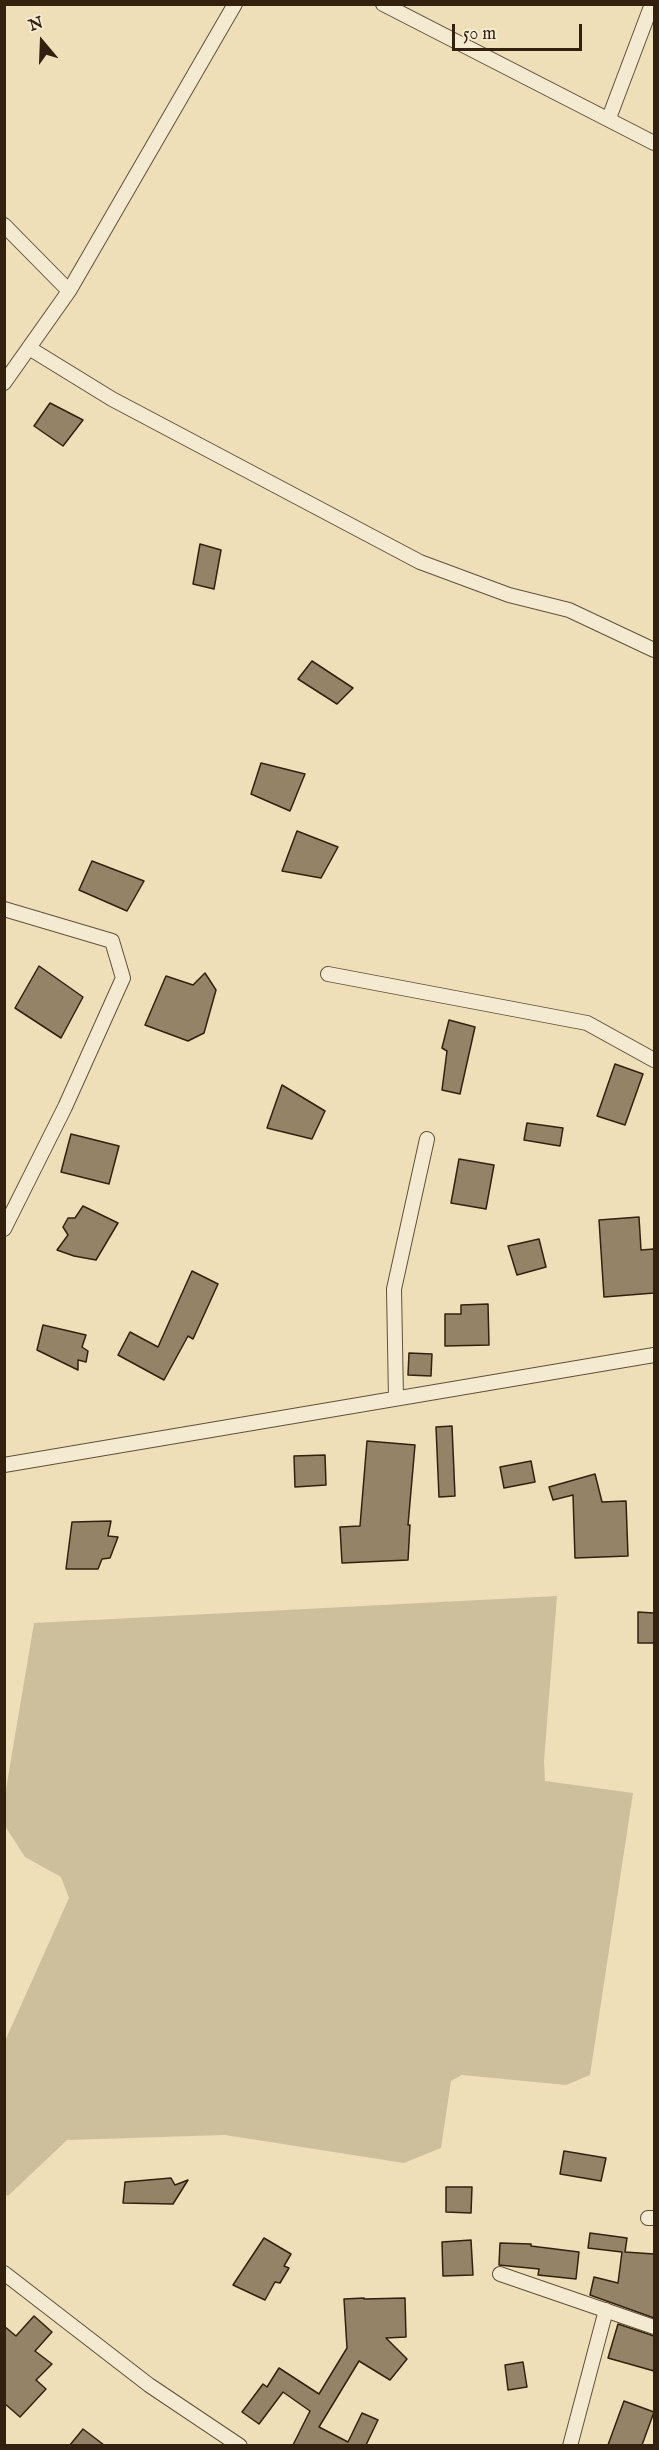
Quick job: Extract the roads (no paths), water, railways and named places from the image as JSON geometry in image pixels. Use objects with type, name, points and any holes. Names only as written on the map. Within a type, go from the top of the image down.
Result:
[{"type":"street","points":[[4,383],[69,291],[235,4]]},
{"type":"street","points":[[383,4],[654,143]]},
{"type":"street","points":[[609,118],[652,4]]},
{"type":"street","points":[[4,225],[69,291]]},
{"type":"street","points":[[29,348],[112,399],[420,562],[509,595],[569,610],[654,650]]},
{"type":"street","points":[[4,909],[112,941],[123,978],[65,1107],[4,1229]]},
{"type":"street","points":[[328,974],[587,1023],[654,1060]]},
{"type":"street","points":[[396,1398],[394,1289],[427,1139]]},
{"type":"street","points":[[4,1465],[654,1355]]},
{"type":"street","points":[[4,2273],[149,2385],[240,2445]]},
{"type":"street","points":[[500,2274],[654,2327]]},
{"type":"street","points":[[570,2445],[606,2310]]}]
